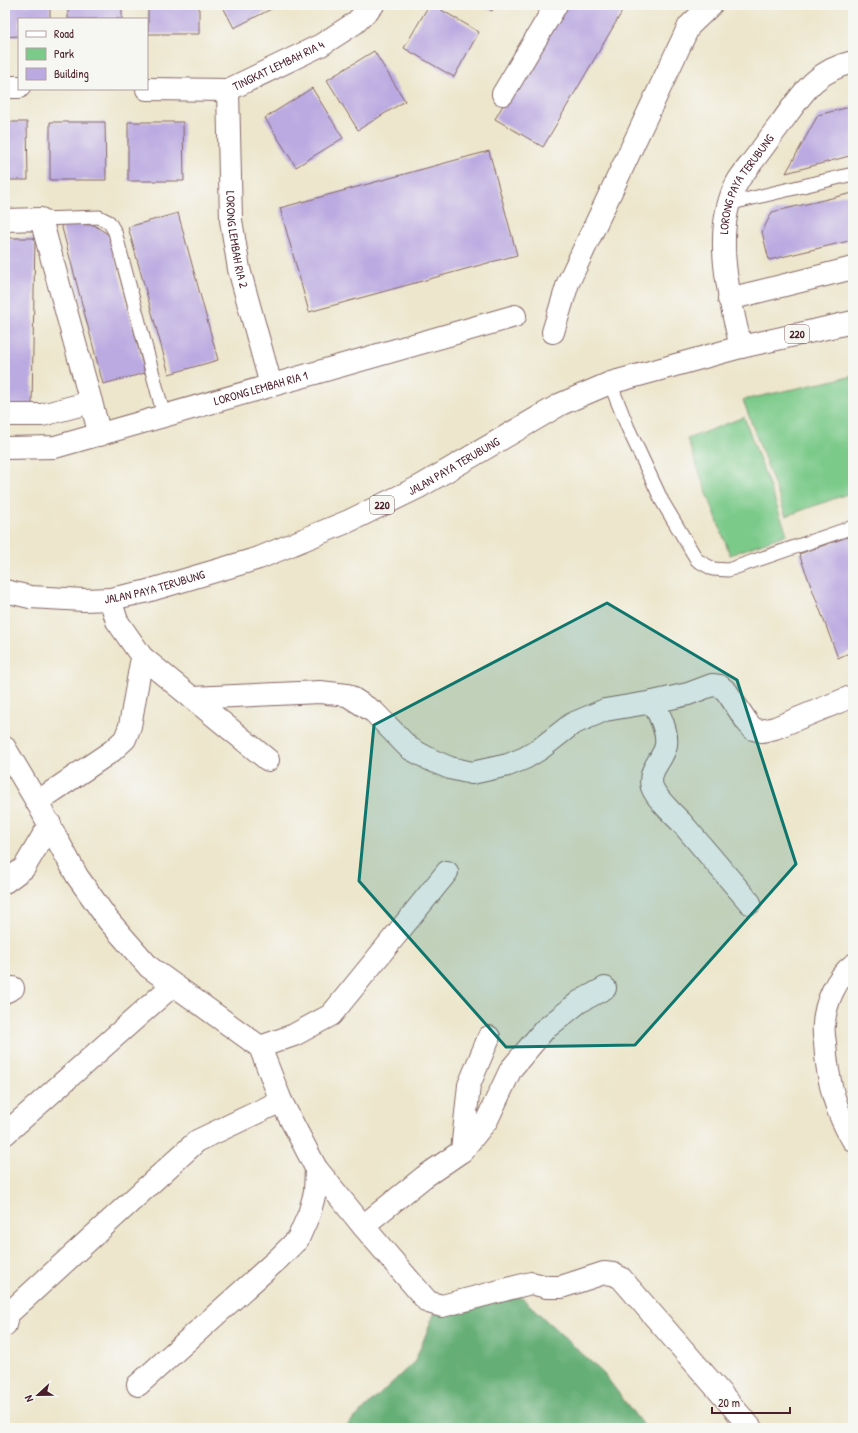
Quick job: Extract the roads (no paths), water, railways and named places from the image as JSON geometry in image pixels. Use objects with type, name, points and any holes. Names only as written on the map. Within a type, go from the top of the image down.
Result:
[{"type":"street","name":"TINGKAT LEMBAH RIA 4","points":[[148,89],[228,90],[321,45],[354,23],[373,5]]},
{"type":"street","points":[[504,94],[556,5]]},
{"type":"street","points":[[553,332],[568,283],[689,26],[711,5]]},
{"type":"street","name":"LORONG PAYA TERUBUNG","points":[[741,347],[729,299],[725,263],[724,229],[728,204],[738,181],[804,91],[819,77],[831,70],[853,62]]},
{"type":"street","points":[[5,87],[18,87]]},
{"type":"street","name":"LORONG LEMBAH RIA 2","points":[[228,90],[231,220],[239,268],[271,385]]},
{"type":"street","points":[[5,220],[41,219],[100,435]]},
{"type":"street","points":[[729,299],[853,268]]},
{"type":"street","name":"LORONG LEMBAH RIA 1","points":[[5,448],[55,447],[515,316]]},
{"type":"street","name":"JALAN PAYA TERUBUNG","points":[[5,591],[30,597],[84,600],[110,599],[144,592],[259,558],[349,521],[419,487],[561,404],[610,383],[741,347],[853,322]]},
{"type":"street","points":[[5,415],[42,415],[91,402]]},
{"type":"street","points":[[110,599],[117,621],[142,657],[268,760]]},
{"type":"street","points":[[37,802],[112,751],[125,739],[130,726],[142,657]]},
{"type":"street","points":[[192,698],[320,692],[347,695],[374,712],[409,748],[450,768],[472,773],[508,765],[525,758],[540,749],[572,724],[606,710],[688,694],[712,685],[720,686],[727,692],[747,722],[754,729],[762,731],[774,728],[853,696]]},
{"type":"street","points":[[653,702],[665,732],[666,743],[664,752],[656,764],[651,778],[652,787],[750,903]]},
{"type":"street","points":[[5,748],[50,824],[77,876],[108,920],[149,967],[260,1047],[282,1101],[316,1168],[428,1302],[442,1306],[531,1283],[547,1287],[562,1287],[604,1273],[613,1274],[621,1278],[751,1428]]},
{"type":"street","points":[[5,882],[24,868],[50,824]]},
{"type":"street","points":[[260,1047],[294,1035],[331,1015],[446,872]]},
{"type":"street","points":[[853,965],[846,971],[835,988],[829,1002],[824,1024],[825,1050],[830,1081],[846,1129],[853,1140]]},
{"type":"street","points":[[5,1134],[173,985]]},
{"type":"street","points":[[363,1226],[424,1177],[462,1151],[486,1120],[511,1069],[544,1030],[579,1002],[605,988]]},
{"type":"street","points":[[462,1151],[470,1085],[489,1037]]},
{"type":"street","points":[[5,1325],[7,1315],[197,1141],[282,1101]]},
{"type":"street","points":[[138,1385],[279,1258],[298,1239],[309,1214],[315,1193],[316,1168]]},
{"type":"lane","points":[[728,204],[853,174]]},
{"type":"lane","points":[[41,219],[99,217],[109,222],[115,232],[164,416]]},
{"type":"lane","points":[[610,383],[628,428],[662,501],[698,560],[702,563],[713,569],[728,570],[853,527]]}]
